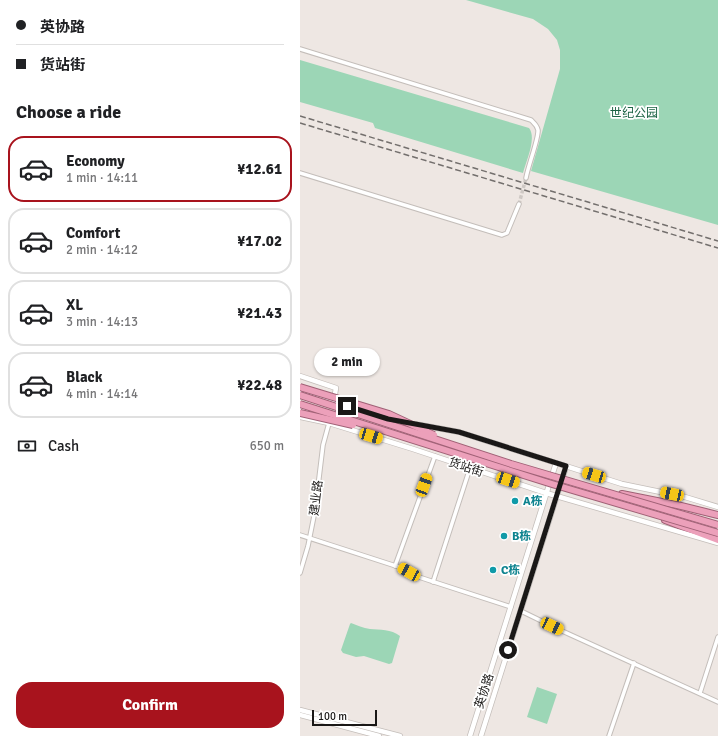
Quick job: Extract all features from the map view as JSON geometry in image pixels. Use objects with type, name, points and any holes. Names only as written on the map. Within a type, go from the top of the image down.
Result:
[{"type":"highway","points":[[301,388],[398,418],[459,446]]},
{"type":"highway","points":[[300,395],[602,491],[718,525]]},
{"type":"highway","points":[[300,404],[379,430],[718,533]]},
{"type":"highway","points":[[300,413],[379,430]]},
{"type":"highway","points":[[602,491],[677,505],[718,516]]},
{"type":"highway","points":[[637,509],[718,540]]},
{"type":"street","points":[[300,49],[531,120],[537,126],[538,132],[527,169],[526,178]]},
{"type":"street","points":[[300,173],[502,235],[507,233],[519,204]]},
{"type":"street","points":[[300,376],[336,388],[334,401]]},
{"type":"street","points":[[301,388],[388,419],[459,432],[622,484],[685,497],[718,507]]},
{"type":"street","points":[[300,409],[329,423]]},
{"type":"street","points":[[300,417],[329,423]]},
{"type":"street","name":"货站街","points":[[329,423],[546,493],[718,543]]},
{"type":"street","name":"建业路","points":[[300,573],[310,538],[315,511],[322,448],[329,423]]},
{"type":"street","points":[[395,566],[435,456]]},
{"type":"street","name":"英协路","points":[[470,736],[556,463]]},
{"type":"street","name":"英协路","points":[[481,736],[566,466]]},
{"type":"street","points":[[433,582],[470,468]]},
{"type":"street","points":[[300,534],[395,566],[433,582],[511,607]]},
{"type":"street","points":[[521,611],[718,702]]},
{"type":"street","points":[[700,693],[718,637]]},
{"type":"street","points":[[608,736],[634,663]]},
{"type":"street","points":[[300,710],[400,736]]},
{"type":"street","points":[[300,716],[379,736]]},
{"type":"green space","name":"世纪公园","points":[[466,0],[718,0],[718,225],[531,171],[560,69],[560,50],[557,40],[548,29],[533,19]]},
{"type":"green space","points":[[300,60],[529,128],[532,138],[523,173],[375,128],[373,123],[300,102]]},
{"type":"green space","points":[[351,623],[367,629],[389,631],[400,636],[392,663],[389,664],[364,656],[356,657],[343,653],[341,650]]},
{"type":"green space","points":[[537,687],[557,694],[547,724],[527,717]]},
{"type":"tunnel","points":[[519,204],[526,178]]},
{"type":"railway","points":[[300,116],[718,241]]},
{"type":"railway","points":[[300,123],[718,248]]},
{"type":"place","name":"A栋","points":[[515,501]]},
{"type":"place","name":"B栋","points":[[504,536]]},
{"type":"place","name":"C栋","points":[[493,570]]},
{"type":"route","points":[[347,406],[388,419],[459,432],[566,466],[508,650]]}]
